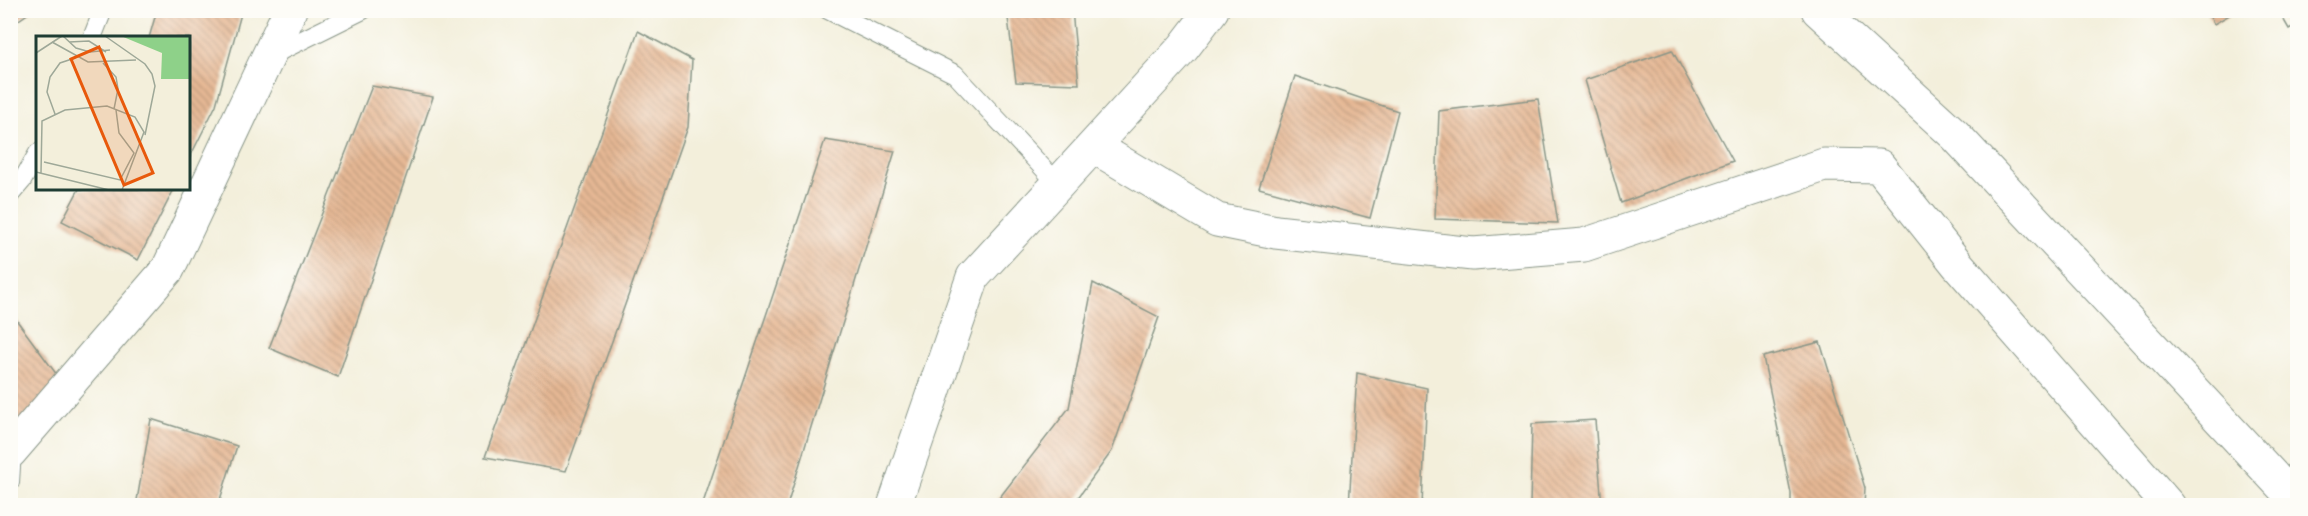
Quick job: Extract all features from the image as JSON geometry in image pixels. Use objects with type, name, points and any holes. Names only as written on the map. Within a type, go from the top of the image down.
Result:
[{"type":"street","points":[[11,462],[168,269],[290,10]]},
{"type":"street","points":[[894,506],[973,277],[1183,48],[1212,10]]},
{"type":"street","points":[[1818,10],[1955,135],[2298,503]]},
{"type":"street","points":[[1093,146],[1217,220],[1276,232],[1473,254],[1584,245],[1824,165],[1879,166],[1958,265],[2169,506]]},
{"type":"lane","points":[[93,36],[103,10]]},
{"type":"lane","points":[[268,57],[363,10]]},
{"type":"lane","points":[[828,10],[955,74],[1058,184]]},
{"type":"lane","points":[[10,195],[22,182],[36,157]]},
{"type":"building","points":[[10,10],[33,10],[10,26]]},
{"type":"building","points":[[157,10],[242,10],[216,105],[190,157],[190,36],[150,36]]},
{"type":"building","points":[[1007,10],[1072,10],[1079,84],[1016,82]]},
{"type":"building","points":[[2206,10],[2238,10],[2214,24]]},
{"type":"building","points":[[2278,10],[2298,10],[2298,24],[2289,29]]},
{"type":"building","points":[[638,31],[692,60],[688,127],[566,471],[485,457]]},
{"type":"building","points":[[1672,50],[1733,161],[1621,203],[1585,80]]},
{"type":"building","points":[[1295,76],[1398,111],[1370,218],[1259,188]]},
{"type":"building","points":[[372,86],[433,97],[338,377],[269,348]]},
{"type":"building","points":[[1538,99],[1558,223],[1435,219],[1439,111]]},
{"type":"building","points":[[825,140],[895,151],[787,506],[702,506]]},
{"type":"building","points":[[78,190],[173,190],[138,260],[62,221]]},
{"type":"building","points":[[1093,283],[1159,317],[1112,451],[1072,506],[993,506],[1069,408]]},
{"type":"building","points":[[12,314],[60,379],[10,442],[10,316]]},
{"type":"building","points":[[1820,342],[1865,488],[1864,506],[1791,506],[1791,493],[1763,357]]},
{"type":"building","points":[[1357,373],[1427,388],[1422,506],[1349,506]]},
{"type":"building","points":[[151,419],[237,446],[218,506],[136,506]]},
{"type":"building","points":[[1595,420],[1602,506],[1530,506],[1532,424]]}]
